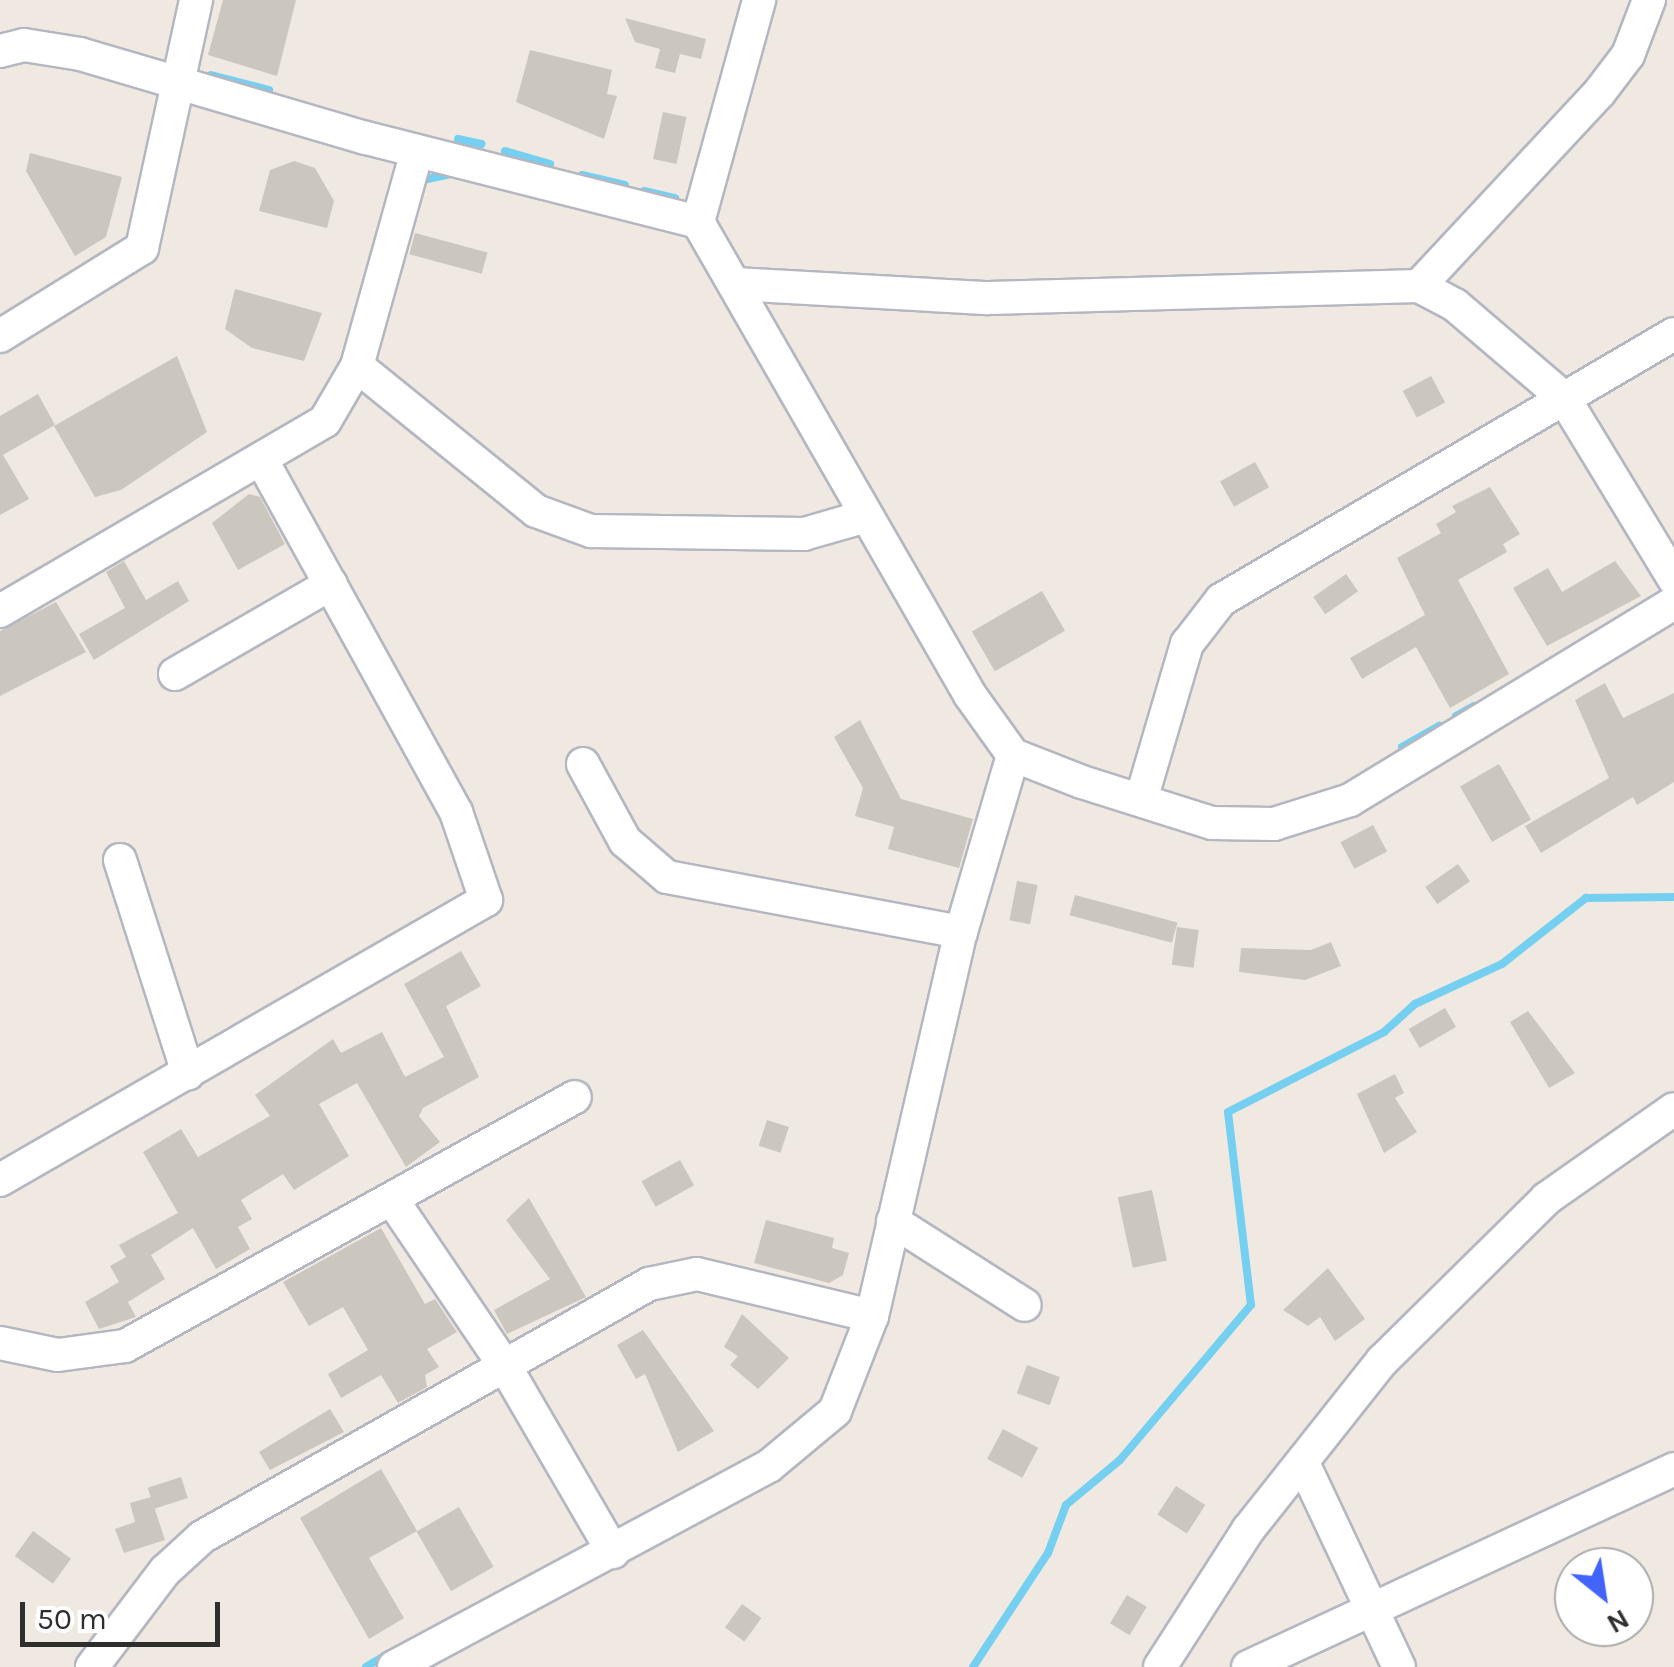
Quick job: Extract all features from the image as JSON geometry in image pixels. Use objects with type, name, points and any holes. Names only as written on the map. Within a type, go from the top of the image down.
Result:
[{"type":"street","points":[[0,336],[142,248],[196,0]]},
{"type":"street","points":[[698,222],[759,0]]},
{"type":"street","points":[[1419,286],[1600,93],[1628,55],[1649,0]]},
{"type":"street","points":[[0,50],[43,48],[178,79],[418,151],[698,222],[863,517],[1013,755],[1141,800],[1212,822],[1274,824],[1350,800],[1674,602]]},
{"type":"street","points":[[0,611],[262,460],[324,421],[345,398],[418,151]]},
{"type":"street","points":[[735,284],[989,298],[1419,286],[1455,305],[1564,398],[1674,578]]},
{"type":"street","points":[[1141,800],[1186,644],[1220,600],[1674,334]]},
{"type":"street","points":[[357,366],[536,511],[591,531],[804,534],[863,517]]},
{"type":"street","points":[[0,1180],[486,900],[456,812],[262,460]]},
{"type":"street","points":[[175,674],[331,584]]},
{"type":"street","points":[[394,1667],[769,1466],[835,1411],[872,1316],[961,932],[1013,755]]},
{"type":"street","points":[[583,764],[625,842],[666,877],[961,932]]},
{"type":"street","points":[[120,860],[188,1073]]},
{"type":"street","points":[[0,1344],[58,1355],[125,1346],[394,1201],[575,1097]]},
{"type":"street","points":[[1160,1667],[1248,1530],[1438,1300],[1546,1199],[1674,1109]]},
{"type":"street","points":[[394,1201],[506,1368],[613,1552]]},
{"type":"street","points":[[892,1221],[1024,1305]]},
{"type":"street","points":[[92,1667],[165,1571],[202,1537],[671,1276],[697,1274],[872,1316]]},
{"type":"street","points":[[1303,1463],[1399,1667]]},
{"type":"street","points":[[1248,1667],[1376,1614],[1674,1469]]},
{"type":"building","points":[[223,0],[296,0],[277,76],[208,55]]},
{"type":"building","points":[[625,18],[706,39],[701,59],[680,54],[675,73],[655,68],[660,49],[635,42]]},
{"type":"building","points":[[530,50],[612,70],[607,94],[617,96],[604,139],[516,102]]},
{"type":"building","points":[[663,112],[686,117],[676,164],[653,159]]},
{"type":"building","points":[[30,153],[122,177],[106,237],[75,256],[26,171]]},
{"type":"building","points":[[294,161],[315,168],[334,201],[327,228],[259,211],[270,170]]},
{"type":"building","points":[[415,233],[487,252],[482,274],[409,254]]},
{"type":"building","points":[[235,289],[322,313],[304,361],[252,348],[225,329]]},
{"type":"building","points":[[177,356],[207,432],[121,490],[95,497],[54,426]]},
{"type":"building","points":[[1431,376],[1445,402],[1417,418],[1403,391]]},
{"type":"building","points":[[38,394],[55,425],[3,455],[29,499],[0,515],[0,416]]},
{"type":"building","points":[[1255,462],[1269,487],[1234,507],[1220,481]]},
{"type":"building","points":[[1490,487],[1520,534],[1503,544],[1507,552],[1458,580],[1509,674],[1450,708],[1416,647],[1362,679],[1350,658],[1425,615],[1397,558],[1441,533],[1436,524],[1456,512],[1452,506]]},
{"type":"building","points":[[249,494],[260,497],[285,544],[238,570],[212,523]]},
{"type":"building","points":[[124,561],[146,600],[178,581],[189,601],[94,660],[79,634],[125,608],[106,572]]},
{"type":"building","points":[[1615,561],[1641,596],[1547,646],[1513,588],[1548,568],[1562,592]]},
{"type":"building","points":[[1346,574],[1358,591],[1325,614],[1313,597]]},
{"type":"building","points":[[1042,591],[1065,631],[995,671],[972,632]]},
{"type":"building","points":[[56,602],[86,652],[0,696],[0,631]]},
{"type":"building","points":[[1605,683],[1623,718],[1674,693],[1674,782],[1637,805],[1633,797],[1541,853],[1525,826],[1609,778],[1575,700]]},
{"type":"building","points":[[860,720],[901,799],[973,819],[959,868],[888,849],[894,827],[855,816],[863,788],[834,737]]},
{"type":"building","points":[[1499,764],[1531,819],[1492,842],[1460,787]]},
{"type":"building","points":[[1373,825],[1387,851],[1354,869],[1340,842]]},
{"type":"building","points":[[1458,864],[1470,881],[1437,904],[1425,887]]},
{"type":"building","points":[[1017,881],[1038,885],[1030,924],[1009,920]]},
{"type":"building","points":[[1075,895],[1177,922],[1172,943],[1070,915]]},
{"type":"building","points":[[1177,927],[1199,930],[1193,968],[1172,965]]},
{"type":"building","points":[[1331,942],[1341,966],[1305,980],[1239,972],[1241,948],[1311,950]]},
{"type":"building","points":[[461,951],[481,986],[446,1006],[479,1077],[423,1108],[419,1116],[440,1142],[406,1167],[357,1083],[319,1104],[349,1156],[294,1190],[283,1174],[241,1200],[252,1219],[238,1227],[250,1249],[216,1269],[193,1228],[151,1255],[165,1279],[128,1302],[136,1317],[99,1329],[85,1302],[119,1282],[110,1266],[126,1257],[119,1245],[178,1213],[143,1152],[181,1129],[198,1157],[270,1116],[255,1095],[333,1039],[341,1053],[382,1032],[405,1077],[444,1057],[404,984]]},
{"type":"building","points":[[1445,1008],[1456,1027],[1420,1048],[1409,1029]]},
{"type":"building","points":[[1528,1011],[1575,1073],[1549,1088],[1510,1022]]},
{"type":"building","points":[[1395,1074],[1404,1093],[1395,1098],[1417,1132],[1384,1153],[1357,1094]]},
{"type":"building","points":[[767,1120],[789,1127],[781,1153],[759,1146]]},
{"type":"building","points":[[680,1160],[694,1185],[656,1207],[642,1181]]},
{"type":"building","points":[[1152,1190],[1167,1260],[1133,1268],[1118,1197]]},
{"type":"building","points":[[529,1198],[586,1297],[507,1334],[494,1310],[550,1279],[506,1220]]},
{"type":"building","points":[[766,1220],[834,1238],[832,1248],[849,1253],[843,1275],[829,1283],[754,1263]]},
{"type":"building","points":[[381,1228],[425,1304],[435,1299],[457,1332],[427,1349],[439,1367],[425,1375],[427,1387],[398,1403],[381,1375],[341,1398],[328,1374],[368,1350],[343,1307],[309,1326],[283,1282]]},
{"type":"building","points":[[1328,1268],[1365,1319],[1335,1341],[1320,1317],[1308,1326],[1283,1310]]},
{"type":"building","points":[[742,1314],[789,1358],[758,1389],[730,1365],[738,1356],[724,1347]]},
{"type":"building","points":[[643,1330],[714,1431],[678,1452],[645,1374],[636,1379],[617,1345]]},
{"type":"building","points":[[1027,1365],[1060,1377],[1050,1405],[1017,1393]]},
{"type":"building","points":[[330,1409],[344,1432],[270,1470],[259,1452]]},
{"type":"building","points":[[1003,1429],[1038,1448],[1022,1478],[987,1459]]},
{"type":"building","points":[[381,1469],[417,1531],[369,1558],[404,1618],[369,1639],[300,1518]]},
{"type":"building","points":[[181,1477],[188,1498],[155,1509],[148,1488]]},
{"type":"building","points":[[1176,1486],[1205,1505],[1187,1534],[1157,1515]]},
{"type":"building","points":[[151,1497],[165,1540],[124,1553],[115,1529],[135,1522],[130,1503]]},
{"type":"building","points":[[459,1507],[494,1567],[451,1591],[417,1532]]},
{"type":"building","points":[[33,1531],[71,1559],[53,1584],[15,1556]]},
{"type":"building","points":[[1127,1595],[1147,1607],[1130,1635],[1110,1623]]},
{"type":"building","points":[[742,1604],[761,1618],[744,1642],[725,1627]]},
{"type":"waterway","points":[[211,75],[269,90]]},
{"type":"waterway","points":[[458,139],[481,144]]},
{"type":"waterway","points":[[505,151],[550,164]]},
{"type":"waterway","points":[[418,181],[447,175]]},
{"type":"waterway","points":[[582,175],[625,185]]},
{"type":"waterway","points":[[644,191],[675,198]]},
{"type":"waterway","points":[[1456,716],[1474,706]]},
{"type":"waterway","points":[[1402,747],[1439,726]]},
{"type":"waterway","points":[[973,1667],[1048,1553],[1066,1505],[1120,1460],[1251,1305],[1228,1112],[1384,1032],[1415,1004],[1502,964],[1586,898],[1674,897]]},
{"type":"waterway","points":[[366,1667],[388,1654]]}]
